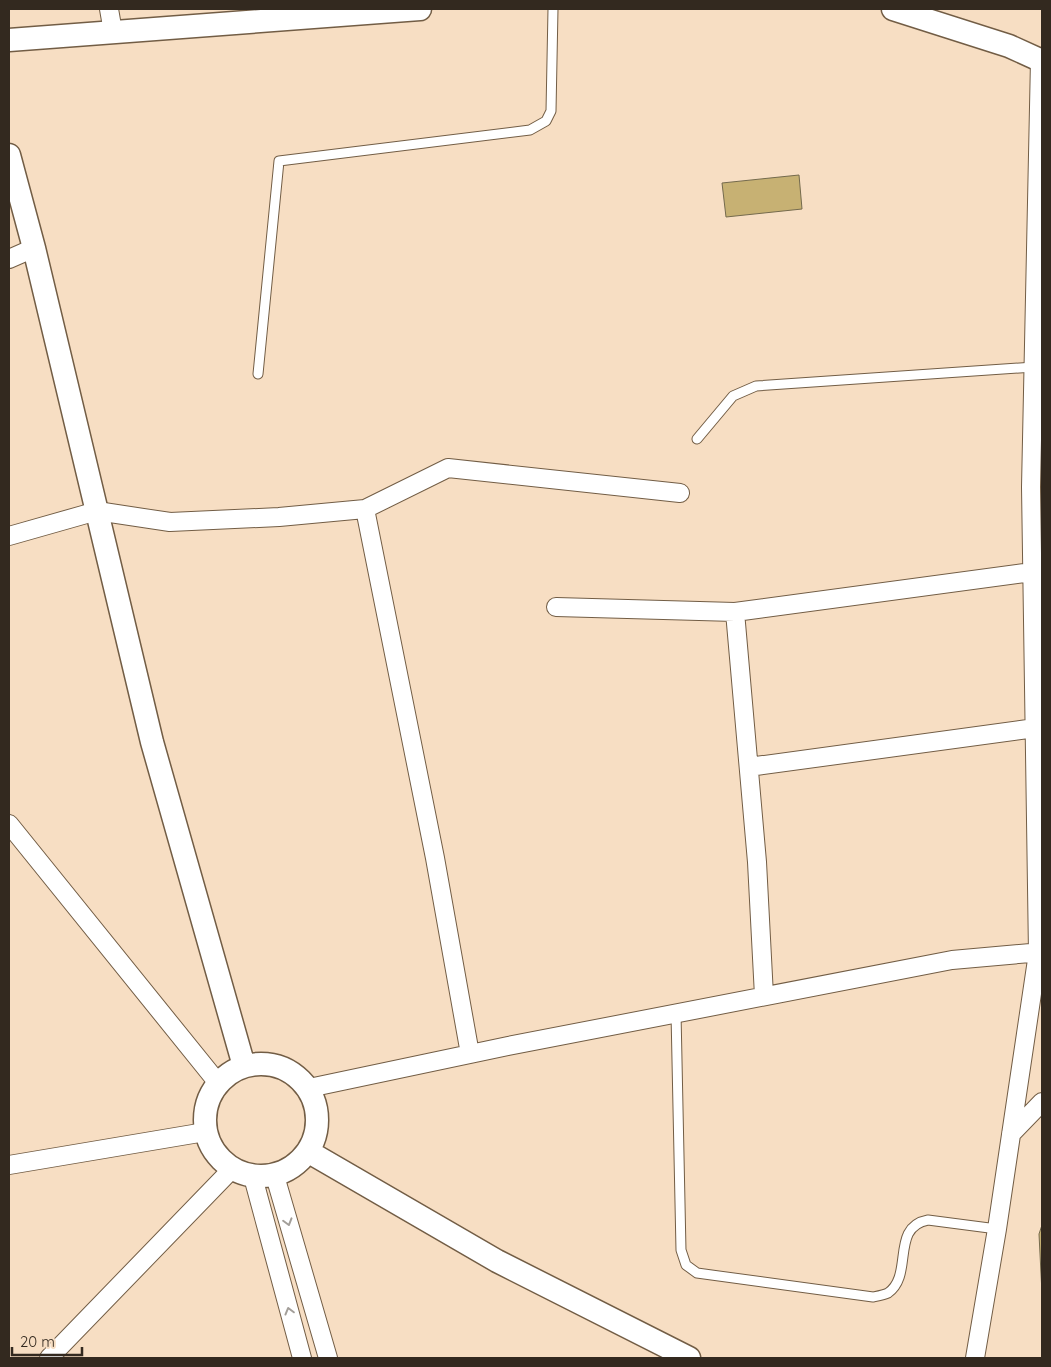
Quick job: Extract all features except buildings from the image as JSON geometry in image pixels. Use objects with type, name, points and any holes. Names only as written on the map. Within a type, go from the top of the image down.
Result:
[{"type":"street","points":[[110,9],[113,32]]},
{"type":"street","points":[[9,40],[420,9]]},
{"type":"street","points":[[893,9],[931,15],[1041,61],[1031,487],[1032,572],[1039,728],[1040,953],[998,1229],[975,1358]]},
{"type":"street","points":[[9,155],[34,248],[152,742],[244,1066]]},
{"type":"street","points":[[9,259],[34,248]]},
{"type":"street","points":[[9,536],[97,512],[170,522],[279,517],[365,509],[448,468],[680,493]]},
{"type":"street","points":[[365,509],[434,848],[470,1054]]},
{"type":"street","points":[[556,607],[735,612],[1032,572]]},
{"type":"street","points":[[735,612],[758,871],[764,996]]},
{"type":"street","points":[[749,767],[1039,728]]},
{"type":"street","points":[[9,824],[218,1083]]},
{"type":"street","points":[[309,1088],[470,1054],[952,960],[1040,953]]},
{"type":"street","points":[[268,1063],[292,1072],[309,1088],[318,1109],[318,1131],[309,1152],[294,1167],[264,1176],[232,1169],[215,1154],[205,1132],[206,1106],[218,1083],[230,1073],[244,1066],[268,1063]]},
{"type":"street","points":[[1011,1134],[1042,1102]]},
{"type":"street","points":[[9,1165],[205,1132]]},
{"type":"street","points":[[309,1152],[497,1261],[689,1358]]},
{"type":"street","points":[[49,1358],[232,1169]]},
{"type":"street","points":[[264,1176],[302,1358]]},
{"type":"street","points":[[264,1176],[328,1358]]},
{"type":"lane","points":[[258,374],[279,161],[530,130],[546,121],[551,111],[553,9]]},
{"type":"lane","points":[[697,440],[734,396],[756,386],[1034,367]]},
{"type":"lane","points":[[676,1013],[682,1250],[686,1265],[698,1273],[873,1297],[888,1293],[897,1283],[908,1232],[917,1222],[928,1220],[998,1229]]}]
